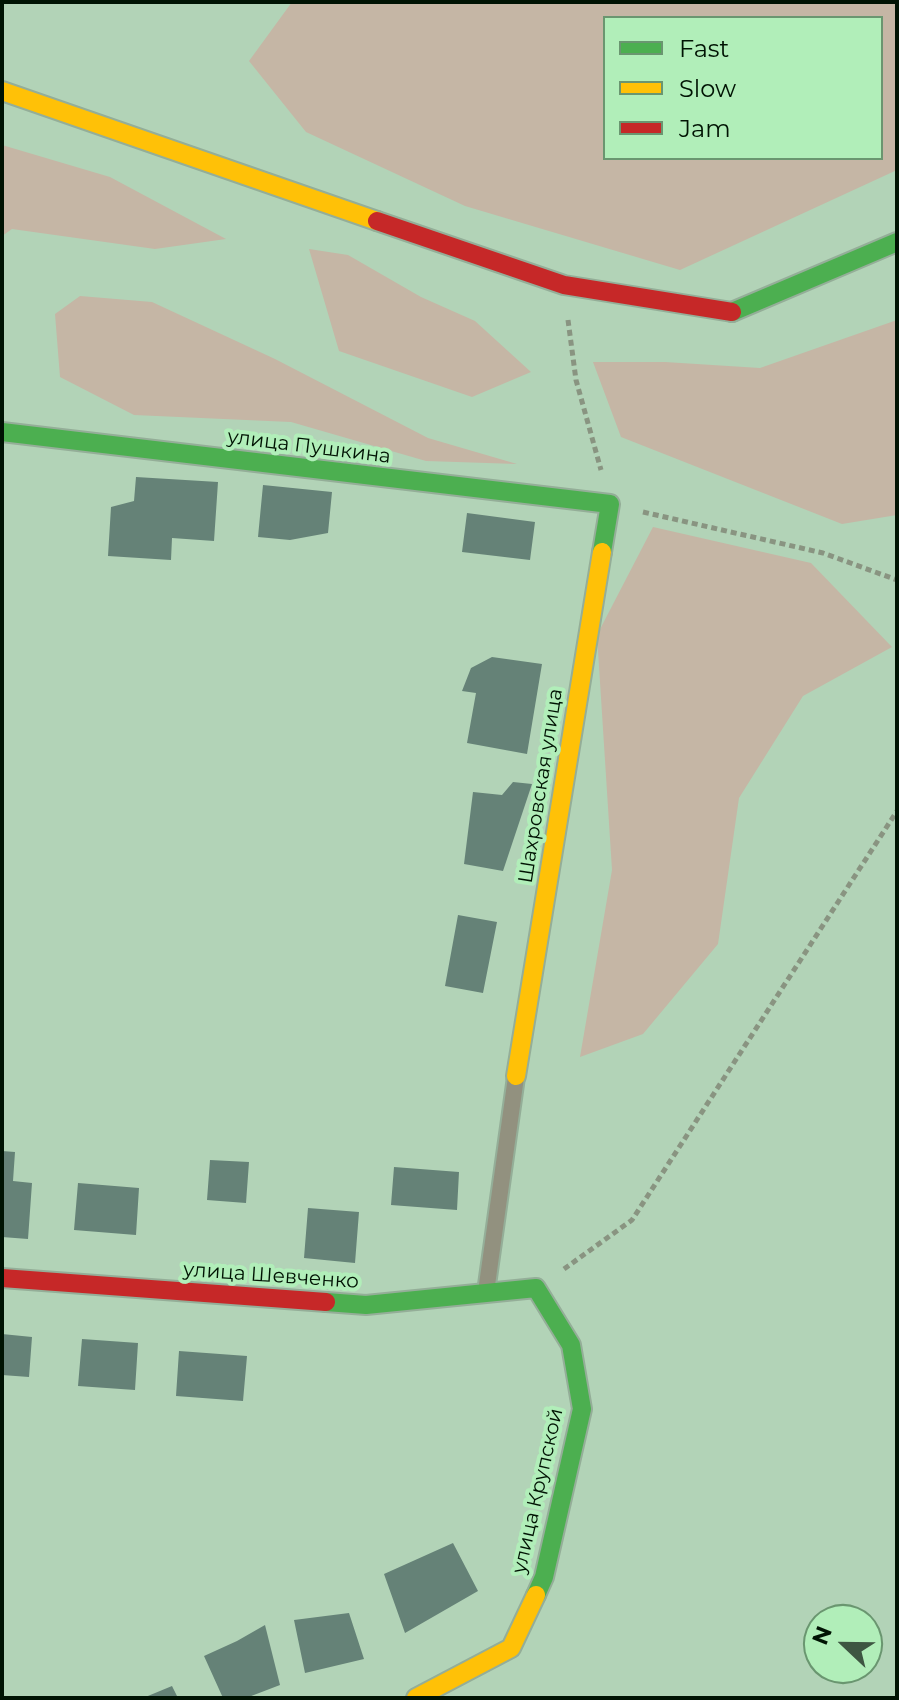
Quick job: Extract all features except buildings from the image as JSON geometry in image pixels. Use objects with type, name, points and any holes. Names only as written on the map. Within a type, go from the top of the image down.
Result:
[{"type":"street","points":[[2,91],[564,285],[730,313],[897,242]]},
{"type":"street","name":"улица Пушкина","points":[[2,432],[610,504]]},
{"type":"street","name":"Шахровская улица","points":[[516,1076],[610,504]]},
{"type":"street","name":"улица Шевченко","points":[[2,1278],[366,1305],[536,1288]]},
{"type":"street","name":"улица Крупской","points":[[416,1698],[511,1648],[544,1577],[582,1409],[571,1345],[536,1288]]},
{"type":"lane","points":[[486,1294],[516,1076]]},
{"type":"path","points":[[564,285],[576,380],[610,504],[823,553],[897,580]]},
{"type":"path","points":[[536,1288],[632,1220],[897,811]]},
{"type":"shaded area","points":[[292,2],[897,2],[897,170],[680,270],[465,206],[306,132],[249,61]]},
{"type":"shaded area","points":[[2,145],[110,177],[226,239],[155,249],[12,229],[2,236]]},
{"type":"shaded area","points":[[309,249],[348,255],[421,297],[475,321],[531,372],[472,397],[339,351]]},
{"type":"shaded area","points":[[80,296],[152,302],[275,359],[428,438],[517,464],[426,461],[291,422],[134,415],[60,377],[55,314]]},
{"type":"shaded area","points":[[897,320],[897,515],[842,524],[621,437],[593,362],[665,362],[760,368]]},
{"type":"shaded area","points":[[653,527],[811,563],[892,647],[803,696],[739,798],[718,944],[643,1034],[580,1057],[612,870],[597,635]]},
{"type":"traffic: fast","points":[[732,312],[897,242]]},
{"type":"traffic: fast","points":[[2,432],[610,504],[602,552]]},
{"type":"traffic: fast","points":[[326,1302],[366,1305],[536,1288],[571,1345],[582,1409],[544,1577],[536,1595]]},
{"type":"traffic: slow","points":[[2,91],[377,221]]},
{"type":"traffic: slow","points":[[516,1076],[602,552]]},
{"type":"traffic: slow","points":[[416,1698],[511,1648],[536,1595]]},
{"type":"traffic: jam","points":[[377,221],[564,285],[732,312]]},
{"type":"traffic: jam","points":[[2,1278],[326,1302]]}]
